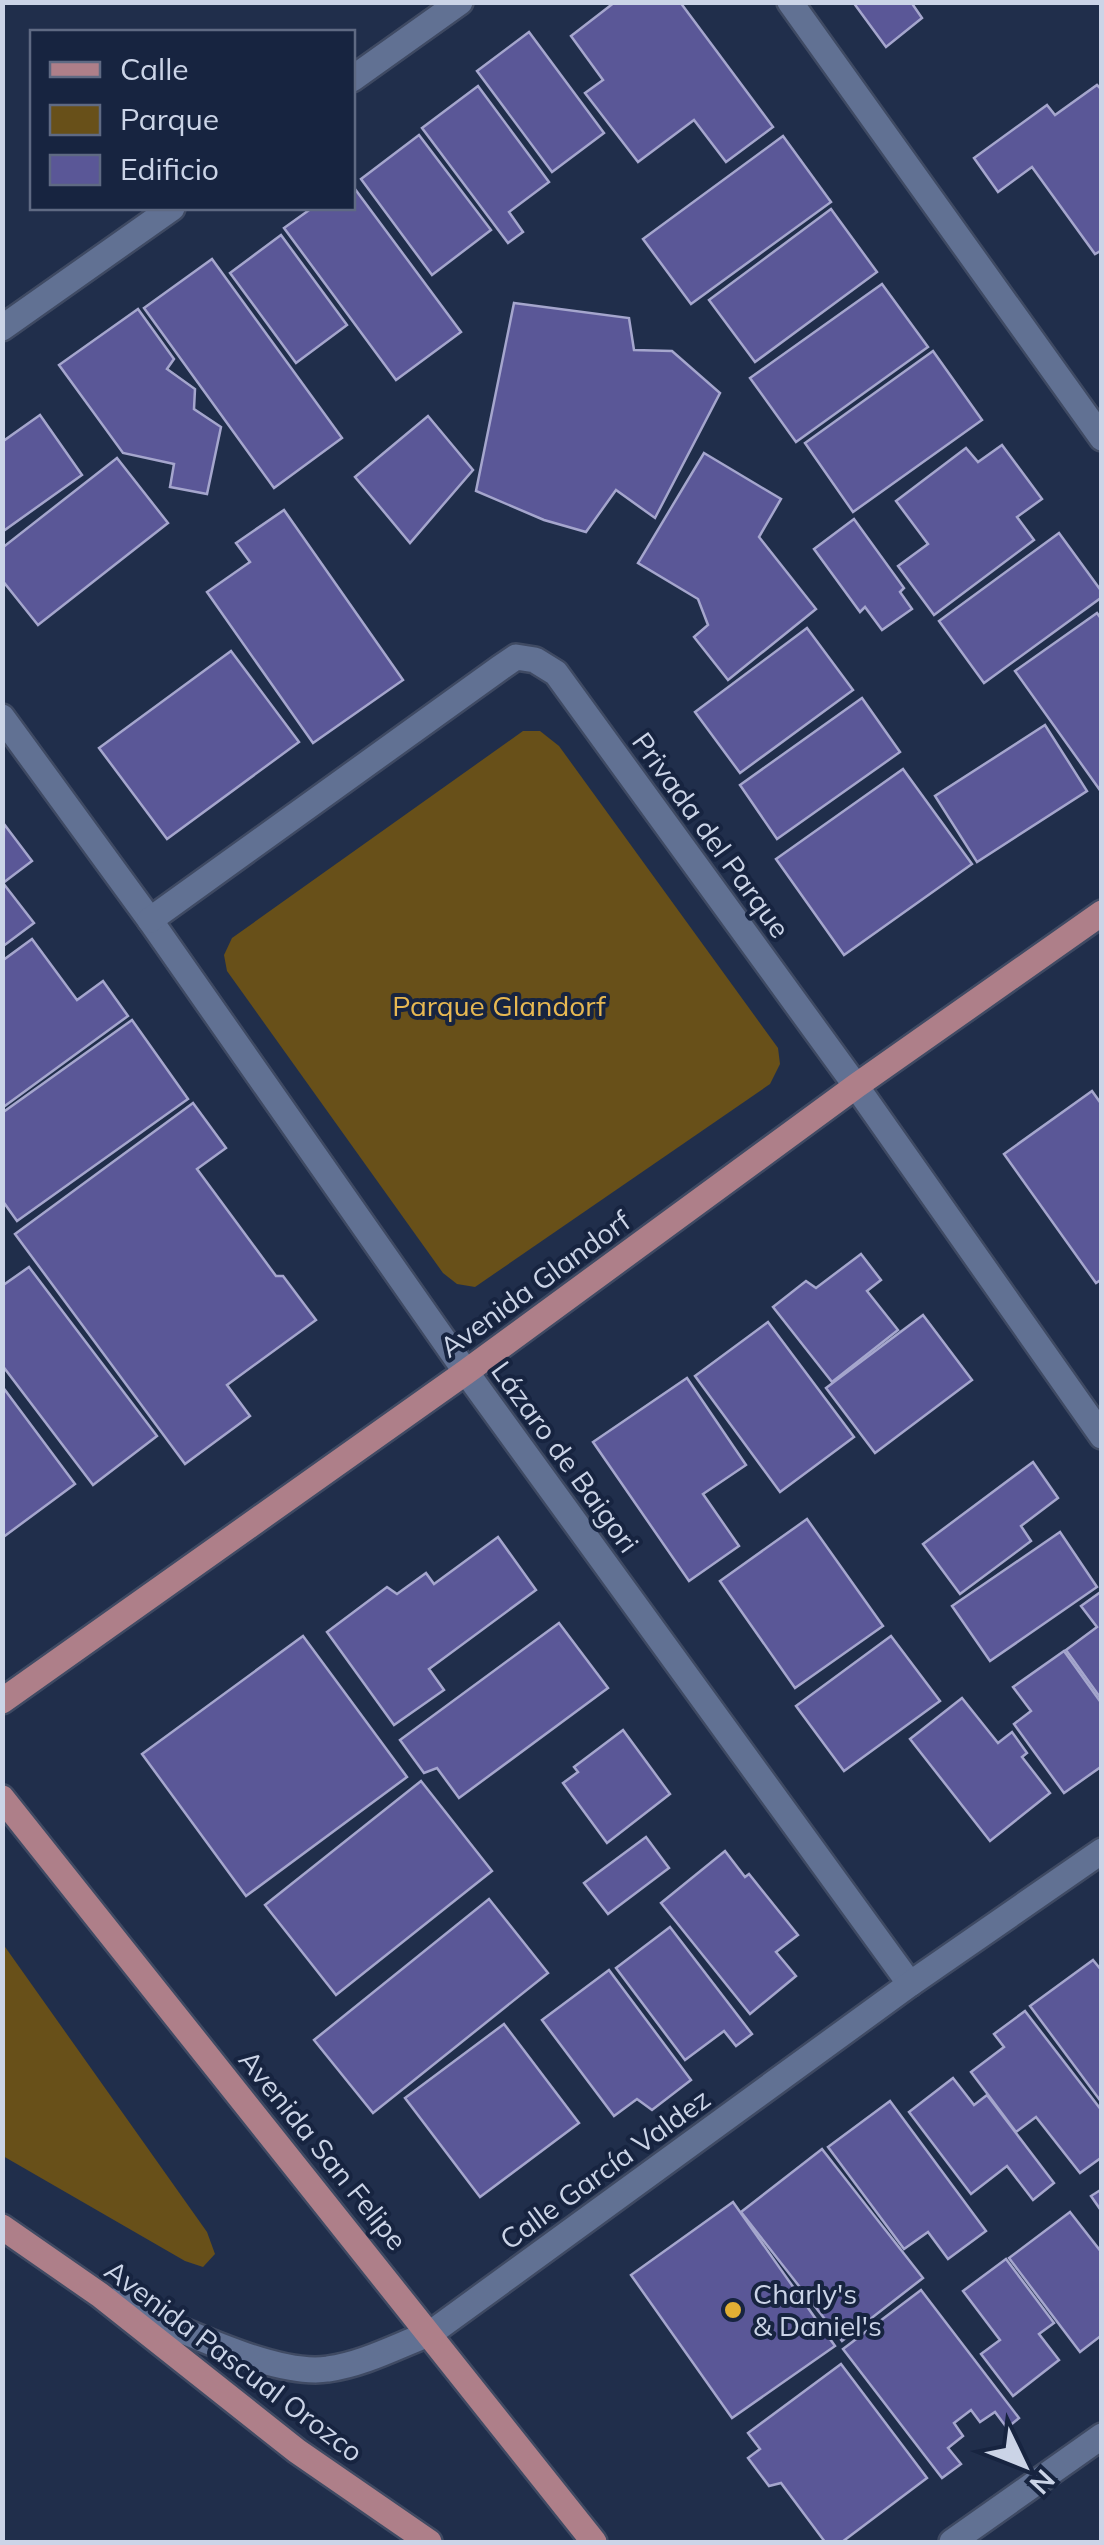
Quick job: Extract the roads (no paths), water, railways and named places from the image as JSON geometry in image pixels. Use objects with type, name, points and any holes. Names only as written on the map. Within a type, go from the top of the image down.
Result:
[{"type":"main road","name":"Avenida Glandorf","points":[[2,1701],[1102,913]]},
{"type":"main road","name":"Avenida San Felipe","points":[[2,1798],[594,2542]]},
{"type":"main road","name":"Avenida Pascual Orozco","points":[[8,2236],[100,2295],[297,2451],[429,2542]]},
{"type":"street","points":[[355,77],[460,2]]},
{"type":"street","points":[[790,2],[1102,438]]},
{"type":"street","points":[[2,328],[169,210]]},
{"type":"street","name":"Privada del Parque","points":[[150,920],[516,657],[535,660],[556,672],[856,1086],[1102,1436]]},
{"type":"street","name":"Lázaro de Baigori","points":[[2,717],[150,920],[466,1372],[910,1984]]},
{"type":"street","name":"Calle García Valdez","points":[[100,2295],[256,2359],[287,2367],[323,2370],[354,2364],[431,2333],[910,1984],[1102,1851]]},
{"type":"street","points":[[952,2542],[1102,2436]]},
{"type":"place","name":"Charly's & Daniel's","points":[[733,2310]]},
{"type":"park label","name":"Parque Glandorf","points":[[499,1006]]}]
